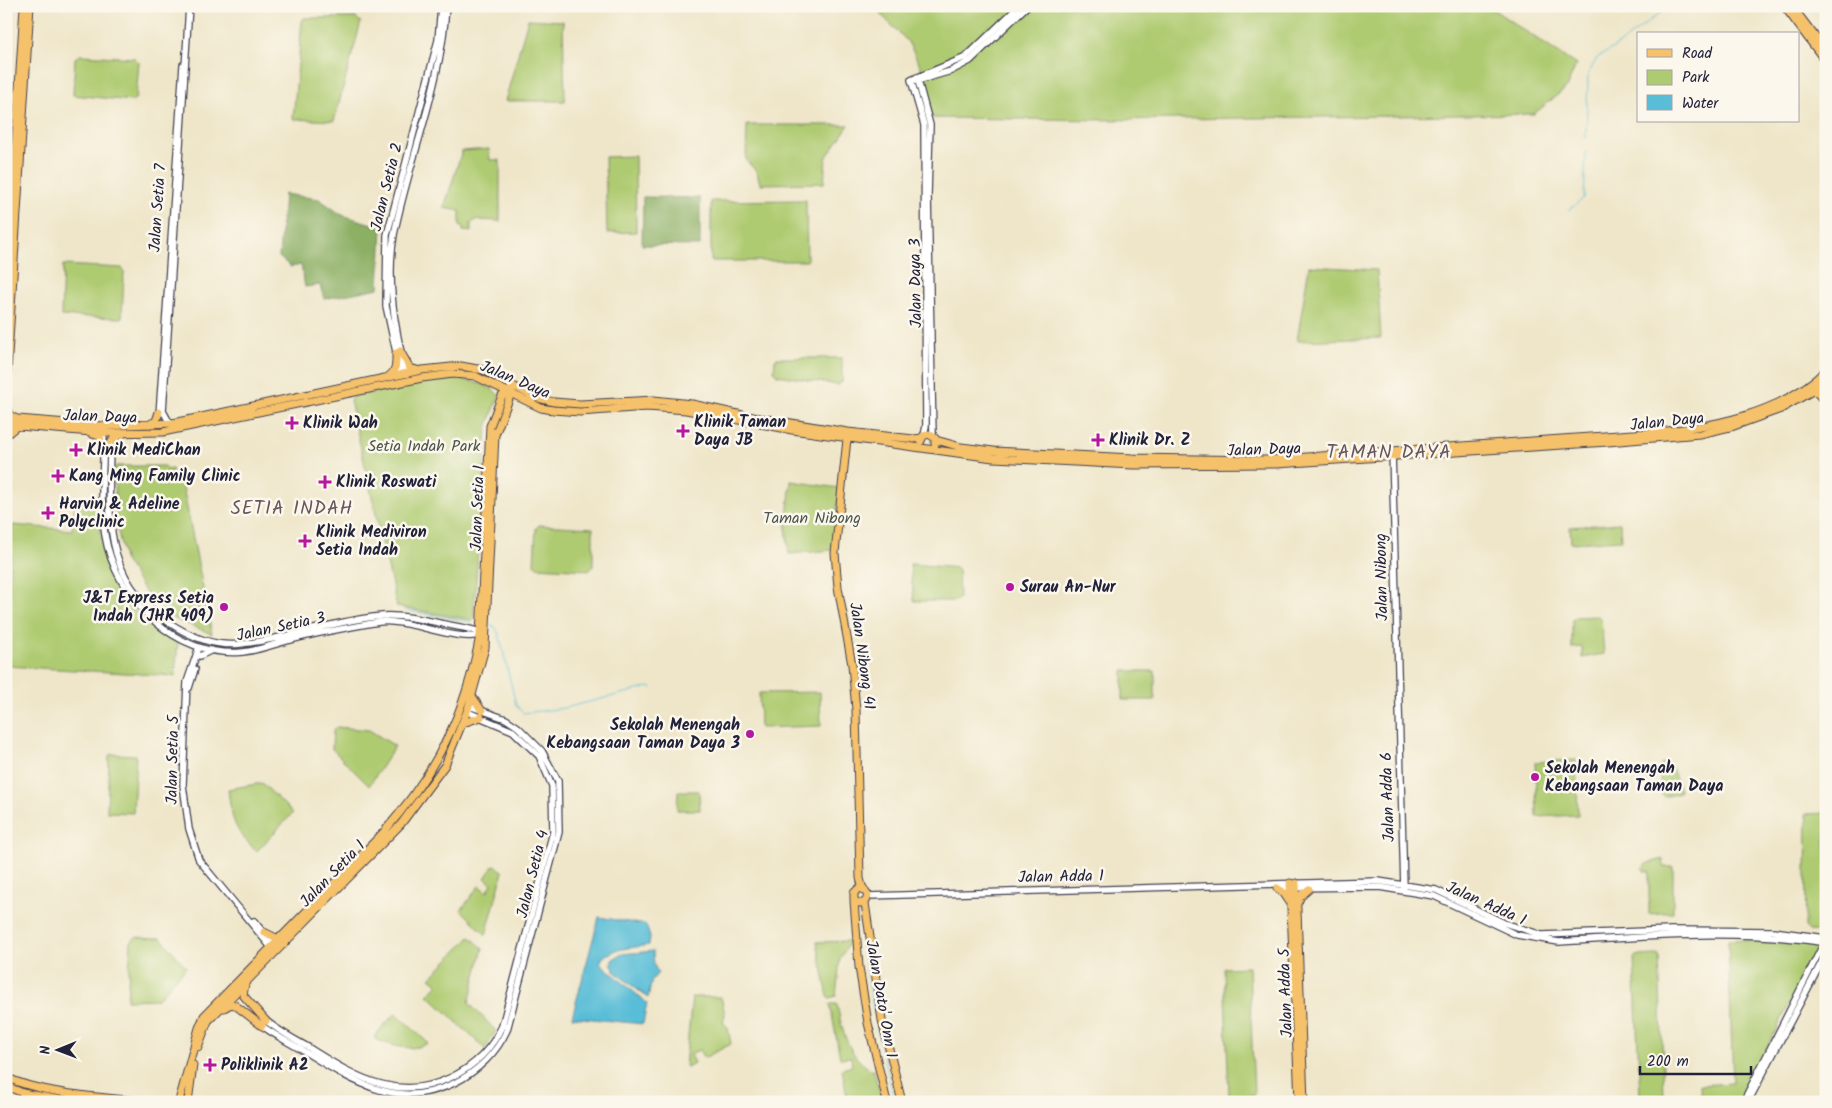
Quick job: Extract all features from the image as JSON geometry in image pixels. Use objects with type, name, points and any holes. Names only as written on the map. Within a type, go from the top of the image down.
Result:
[{"type":"main road","points":[[6,296],[24,6]]},
{"type":"main road","points":[[6,388],[30,6]]},
{"type":"main road","points":[[1784,6],[1826,62]]},
{"type":"main road","points":[[1792,6],[1826,51]]},
{"type":"main road","points":[[398,352],[410,368],[422,374]]},
{"type":"main road","points":[[382,379],[394,373],[398,352]]},
{"type":"main road","name":"Jalan Daya","points":[[6,418],[17,423],[86,432],[147,425],[174,426],[382,379],[422,374],[461,366],[483,370],[494,380],[544,401],[580,404],[654,400],[692,404],[747,416],[848,432],[914,439],[923,436],[961,447],[994,451],[1133,458],[1264,460],[1392,454]]},
{"type":"main road","name":"Jalan Daya","points":[[1814,385],[1826,370]]},
{"type":"main road","name":"Jalan Daya","points":[[6,425],[17,423],[107,429],[127,433],[270,411],[391,385],[422,374]]},
{"type":"main road","points":[[391,385],[403,376]]},
{"type":"main road","name":"Jalan Daya","points":[[509,393],[553,410],[580,412],[647,407],[686,410],[847,439],[928,448],[993,458],[1133,465],[1277,464],[1700,428],[1743,416],[1781,401],[1826,379]]},
{"type":"main road","points":[[494,380],[505,384],[509,393],[514,391],[534,397]]},
{"type":"main road","points":[[494,380],[501,393],[503,404],[524,400]]},
{"type":"main road","points":[[1814,385],[1826,394]]},
{"type":"main road","points":[[1814,385],[1826,403]]},
{"type":"main road","name":"Jalan Setia 1","points":[[182,1102],[198,1028],[204,1016],[263,966],[284,934],[382,834],[418,790],[439,758],[461,708],[477,652],[480,635],[488,434],[503,404],[510,399],[509,393]]},
{"type":"main road","points":[[260,406],[270,411],[274,402]]},
{"type":"main road","name":"Jalan Setia 1","points":[[182,1102],[208,1021],[232,992],[401,824],[445,765],[463,723],[483,662],[495,435],[503,404]]},
{"type":"main road","points":[[6,405],[9,415],[17,423],[6,435]]},
{"type":"main road","points":[[147,425],[156,421],[161,411]]},
{"type":"main road","points":[[86,432],[99,436],[107,445],[114,438],[127,433]]},
{"type":"main road","points":[[923,436],[922,444],[928,448],[934,445],[934,438]]},
{"type":"main road","name":"Jalan Nibong 41","points":[[847,439],[835,553],[838,587],[852,665],[856,710],[860,878],[864,894]]},
{"type":"main road","points":[[483,662],[483,641],[480,635],[484,628],[487,601]]},
{"type":"main road","points":[[447,739],[468,709],[470,676]]},
{"type":"main road","points":[[463,723],[482,714],[472,696]]},
{"type":"main road","points":[[416,805],[419,798],[418,790],[425,790],[432,783]]},
{"type":"main road","name":"Jalan Adda 5","points":[[1293,886],[1299,1102]]},
{"type":"main road","points":[[1277,888],[1293,904],[1309,889]]},
{"type":"main road","points":[[854,893],[864,894],[859,904],[854,901],[854,893]]},
{"type":"main road","name":"Jalan Dato' Onn 1","points":[[864,894],[882,1020],[902,1102]]},
{"type":"main road","name":"Jalan Dato' Onn 1","points":[[854,901],[859,967],[868,1023],[887,1102]]},
{"type":"main road","name":"Jalan Adda 5","points":[[1293,904],[1304,1102]]},
{"type":"main road","points":[[264,932],[276,938],[284,934]]},
{"type":"main road","points":[[263,966],[242,990],[243,995],[264,1024]]},
{"type":"main road","points":[[208,1021],[231,1004],[264,1024]]},
{"type":"main road","points":[[868,1023],[882,1020]]},
{"type":"main road","points":[[6,1077],[24,1084],[91,1096],[149,1102]]},
{"type":"main road","points":[[6,1086],[23,1093],[72,1102]]},
{"type":"street","name":"Jalan Setia 7","points":[[158,425],[161,411],[188,6]]},
{"type":"street","points":[[915,80],[966,58],[1019,6]]},
{"type":"street","points":[[915,80],[951,71],[970,61],[1027,6]]},
{"type":"street","name":"Jalan Setia 2","points":[[403,376],[385,300],[387,235],[438,40],[444,7]]},
{"type":"street","name":"Jalan Setia 2","points":[[398,352],[391,286],[394,237],[444,41],[444,7]]},
{"type":"street","points":[[927,130],[924,98],[925,84],[932,77]]},
{"type":"street","points":[[915,80],[924,98]]},
{"type":"street","points":[[915,80],[927,130]]},
{"type":"street","name":"Jalan Daya 3","points":[[923,436],[926,426],[927,130]]},
{"type":"street","name":"Jalan Daya 3","points":[[927,130],[934,438]]},
{"type":"street","points":[[385,271],[391,286],[385,300]]},
{"type":"street","points":[[161,411],[174,426]]},
{"type":"street","name":"Jalan Setia 3","points":[[107,429],[103,521],[105,537],[114,567],[125,588],[142,610],[159,626],[189,639],[243,652],[306,636],[386,621],[466,635],[480,635]]},
{"type":"street","name":"Jalan Nibong","points":[[1392,454],[1399,702]]},
{"type":"street","points":[[465,628],[477,623],[480,612]]},
{"type":"street","name":"Jalan Setia 3","points":[[201,646],[216,647],[242,644],[316,628],[390,616],[465,628],[477,631],[480,635]]},
{"type":"street","points":[[306,636],[316,628],[330,631]]},
{"type":"street","points":[[466,635],[476,645],[477,652]]},
{"type":"street","points":[[189,639],[201,646]]},
{"type":"street","points":[[189,639],[198,656],[216,647]]},
{"type":"street","name":"Jalan Setia 5","points":[[201,646],[187,682],[189,688],[183,785],[189,829],[200,860],[275,949]]},
{"type":"street","name":"Jalan Adda 6","points":[[1399,702],[1404,887]]},
{"type":"street","name":"Jalan Setia 4","points":[[232,992],[264,1024],[344,1069],[382,1085],[414,1087],[445,1080],[472,1066],[492,1045],[502,1026],[553,832],[552,786],[539,756],[513,731],[472,707],[468,709]]},
{"type":"street","name":"Jalan Adda 1","points":[[1255,885],[1277,888],[1378,881],[1447,893],[1512,926],[1542,935],[1672,930],[1763,930],[1825,941]]},
{"type":"street","name":"Jalan Adda 1","points":[[864,894],[1255,885],[1293,886],[1309,889],[1404,887]]},
{"type":"street","name":"Jalan Setia 5","points":[[239,906],[264,932],[275,949]]},
{"type":"street","points":[[1743,1102],[1825,941]]},
{"type":"street","points":[[1748,1102],[1826,954]]},
{"type":"green space","points":[[873,6],[1488,6],[1576,65],[1566,88],[1534,114],[1110,120],[932,118],[921,67],[908,42]]},
{"type":"green space","points":[[304,18],[356,18],[361,22],[334,121],[293,119],[302,21]]},
{"type":"green space","points":[[528,19],[563,21],[565,101],[505,101]]},
{"type":"green space","points":[[80,55],[135,58],[139,62],[136,98],[132,101],[73,95],[75,58]]},
{"type":"green space","points":[[747,125],[849,125],[826,158],[824,183],[760,184],[757,172],[746,160]]},
{"type":"green space","points":[[489,149],[490,160],[500,160],[500,221],[476,220],[471,223],[471,232],[463,231],[463,226],[460,226],[460,211],[444,208],[462,151]]},
{"type":"green space","points":[[635,156],[636,232],[607,233],[605,157]]},
{"type":"green space","points":[[284,194],[319,199],[342,215],[382,227],[379,288],[324,299],[320,285],[305,287],[301,265],[291,267],[279,257]]},
{"type":"green space","points":[[643,197],[700,198],[700,246],[642,245]]},
{"type":"green space","points":[[806,200],[807,261],[711,261],[711,201]]},
{"type":"green space","points":[[63,265],[122,268],[124,272],[122,318],[61,316]]},
{"type":"green space","points":[[1309,266],[1377,270],[1381,338],[1297,341]]},
{"type":"green space","points":[[842,358],[842,382],[838,385],[777,375],[774,371],[775,359]]},
{"type":"green space","name":"Setia Indah Park","points":[[459,379],[487,386],[499,396],[487,427],[473,620],[397,607],[350,400],[352,397],[433,380]]},
{"type":"green space","points":[[116,466],[165,466],[166,470],[172,469],[174,478],[181,477],[212,634],[173,618],[147,595],[124,559],[116,522],[114,468]]},
{"type":"green space","name":"Taman Nibong","points":[[791,481],[839,488],[833,550],[789,554],[786,527]]},
{"type":"green space","points":[[75,504],[99,506],[102,539],[106,556],[120,588],[139,615],[151,627],[178,642],[175,676],[6,666],[12,525],[72,530]]},
{"type":"green space","points":[[1620,523],[1621,540],[1571,543],[1570,527]]},
{"type":"green space","points":[[539,525],[593,528],[593,567],[590,570],[537,567],[534,564],[536,528]]},
{"type":"green space","points":[[910,564],[958,568],[959,598],[956,601],[914,601]]},
{"type":"green space","points":[[1598,616],[1601,619],[1604,654],[1582,658],[1582,647],[1572,648],[1572,620],[1575,617]]},
{"type":"green space","points":[[1123,671],[1155,671],[1155,700],[1123,700]]},
{"type":"green space","points":[[820,692],[821,726],[760,728],[759,693]]},
{"type":"green space","points":[[337,727],[369,730],[395,746],[369,786],[332,749],[333,730]]},
{"type":"green space","points":[[112,754],[136,755],[133,813],[107,812],[109,756]]},
{"type":"green space","points":[[1576,760],[1578,815],[1537,817],[1535,762]]},
{"type":"green space","points":[[1665,762],[1671,765],[1680,790],[1679,793],[1664,797],[1661,794],[1660,766]]},
{"type":"green space","points":[[262,783],[293,813],[257,851],[243,837],[235,824],[228,789]]},
{"type":"green space","points":[[678,791],[699,791],[700,810],[677,810]]},
{"type":"green space","points":[[1826,813],[1826,933],[1809,931],[1805,927],[1807,818],[1805,814]]},
{"type":"green space","points":[[1663,859],[1664,867],[1673,867],[1673,912],[1649,914],[1649,871],[1644,871],[1643,868],[1646,864]]},
{"type":"green space","points":[[496,865],[503,872],[486,935],[461,910],[479,886],[487,892],[492,884],[485,878],[493,866]]},
{"type":"green space","points":[[136,937],[161,938],[186,967],[158,999],[127,1000],[131,941]]},
{"type":"green space","points":[[470,937],[483,948],[469,1003],[496,1031],[485,1049],[428,995],[438,984],[430,978]]},
{"type":"green space","points":[[1776,939],[1814,944],[1818,949],[1739,1102],[1701,1102],[1700,1085],[1733,1083],[1728,940]]},
{"type":"green space","points":[[850,941],[840,959],[836,996],[830,998],[828,997],[817,942]]},
{"type":"green space","points":[[1636,956],[1659,956],[1664,1097],[1662,1100],[1645,1100],[1640,1096],[1634,958]]},
{"type":"green space","points":[[1249,967],[1254,1095],[1229,1096],[1224,968]]},
{"type":"green space","points":[[692,997],[721,997],[725,1014],[723,1022],[728,1028],[731,1044],[704,1058],[699,1050],[690,1054],[694,1063],[687,1067],[685,1066]]},
{"type":"green space","points":[[830,1004],[837,1004],[841,1024],[852,1051],[865,1066],[874,1071],[882,1102],[848,1102],[842,1069],[852,1066],[851,1057],[840,1058]]},
{"type":"green space","points":[[396,1013],[428,1043],[408,1048],[394,1046],[375,1039],[375,1035]]},
{"type":"water","points":[[599,917],[646,925],[650,937],[649,945],[616,950],[603,957],[600,963],[647,1003],[643,1024],[572,1017]]},
{"type":"water","points":[[653,951],[654,965],[658,973],[652,980],[648,998],[615,972],[611,963],[613,959],[622,954]]},
{"type":"waterway","points":[[1586,138],[1588,74],[1597,58],[1621,43],[1669,6]]},
{"type":"waterway","points":[[1569,210],[1584,198],[1586,152]]},
{"type":"waterway","points":[[405,610],[472,622]]},
{"type":"waterway","points":[[491,626],[495,627],[499,634],[516,705],[523,713],[565,708],[649,687],[652,688]]},
{"type":"waterway","points":[[860,906],[863,947],[874,1014]]},
{"type":"waterway","points":[[877,1029],[895,1102]]},
{"type":"place","name":"Klinik Wah","points":[[292,423]]},
{"type":"place","name":"Klinik Taman Daya JB","points":[[683,431]]},
{"type":"place","name":"Klinik Dr. Z","points":[[1098,440]]},
{"type":"place","name":"Klinik MediChan","points":[[76,450]]},
{"type":"place","name":"Kang Ming Family Clinic","points":[[58,476]]},
{"type":"place","name":"Klinik Roswati","points":[[325,482]]},
{"type":"place","name":"Harvin & Adeline Polyclinic","points":[[48,513]]},
{"type":"place","name":"Klinik Mediviron Setia Indah","points":[[305,541]]},
{"type":"place","name":"Surau An-Nur","points":[[1010,587]]},
{"type":"place","name":"J&T Express Setia Indah (JHR 409)","points":[[224,607]]},
{"type":"place","name":"Sekolah Menengah Kebangsaan Taman Daya 3","points":[[750,734]]},
{"type":"place","name":"Sekolah Menengah Kebangsaan Taman Daya","points":[[1535,777]]},
{"type":"place","name":"Poliklinik A2","points":[[210,1065]]},
{"type":"district","name":"TAMAN DAYA","points":[[1389,453]]},
{"type":"district","name":"SETIA INDAH","points":[[292,509]]}]
